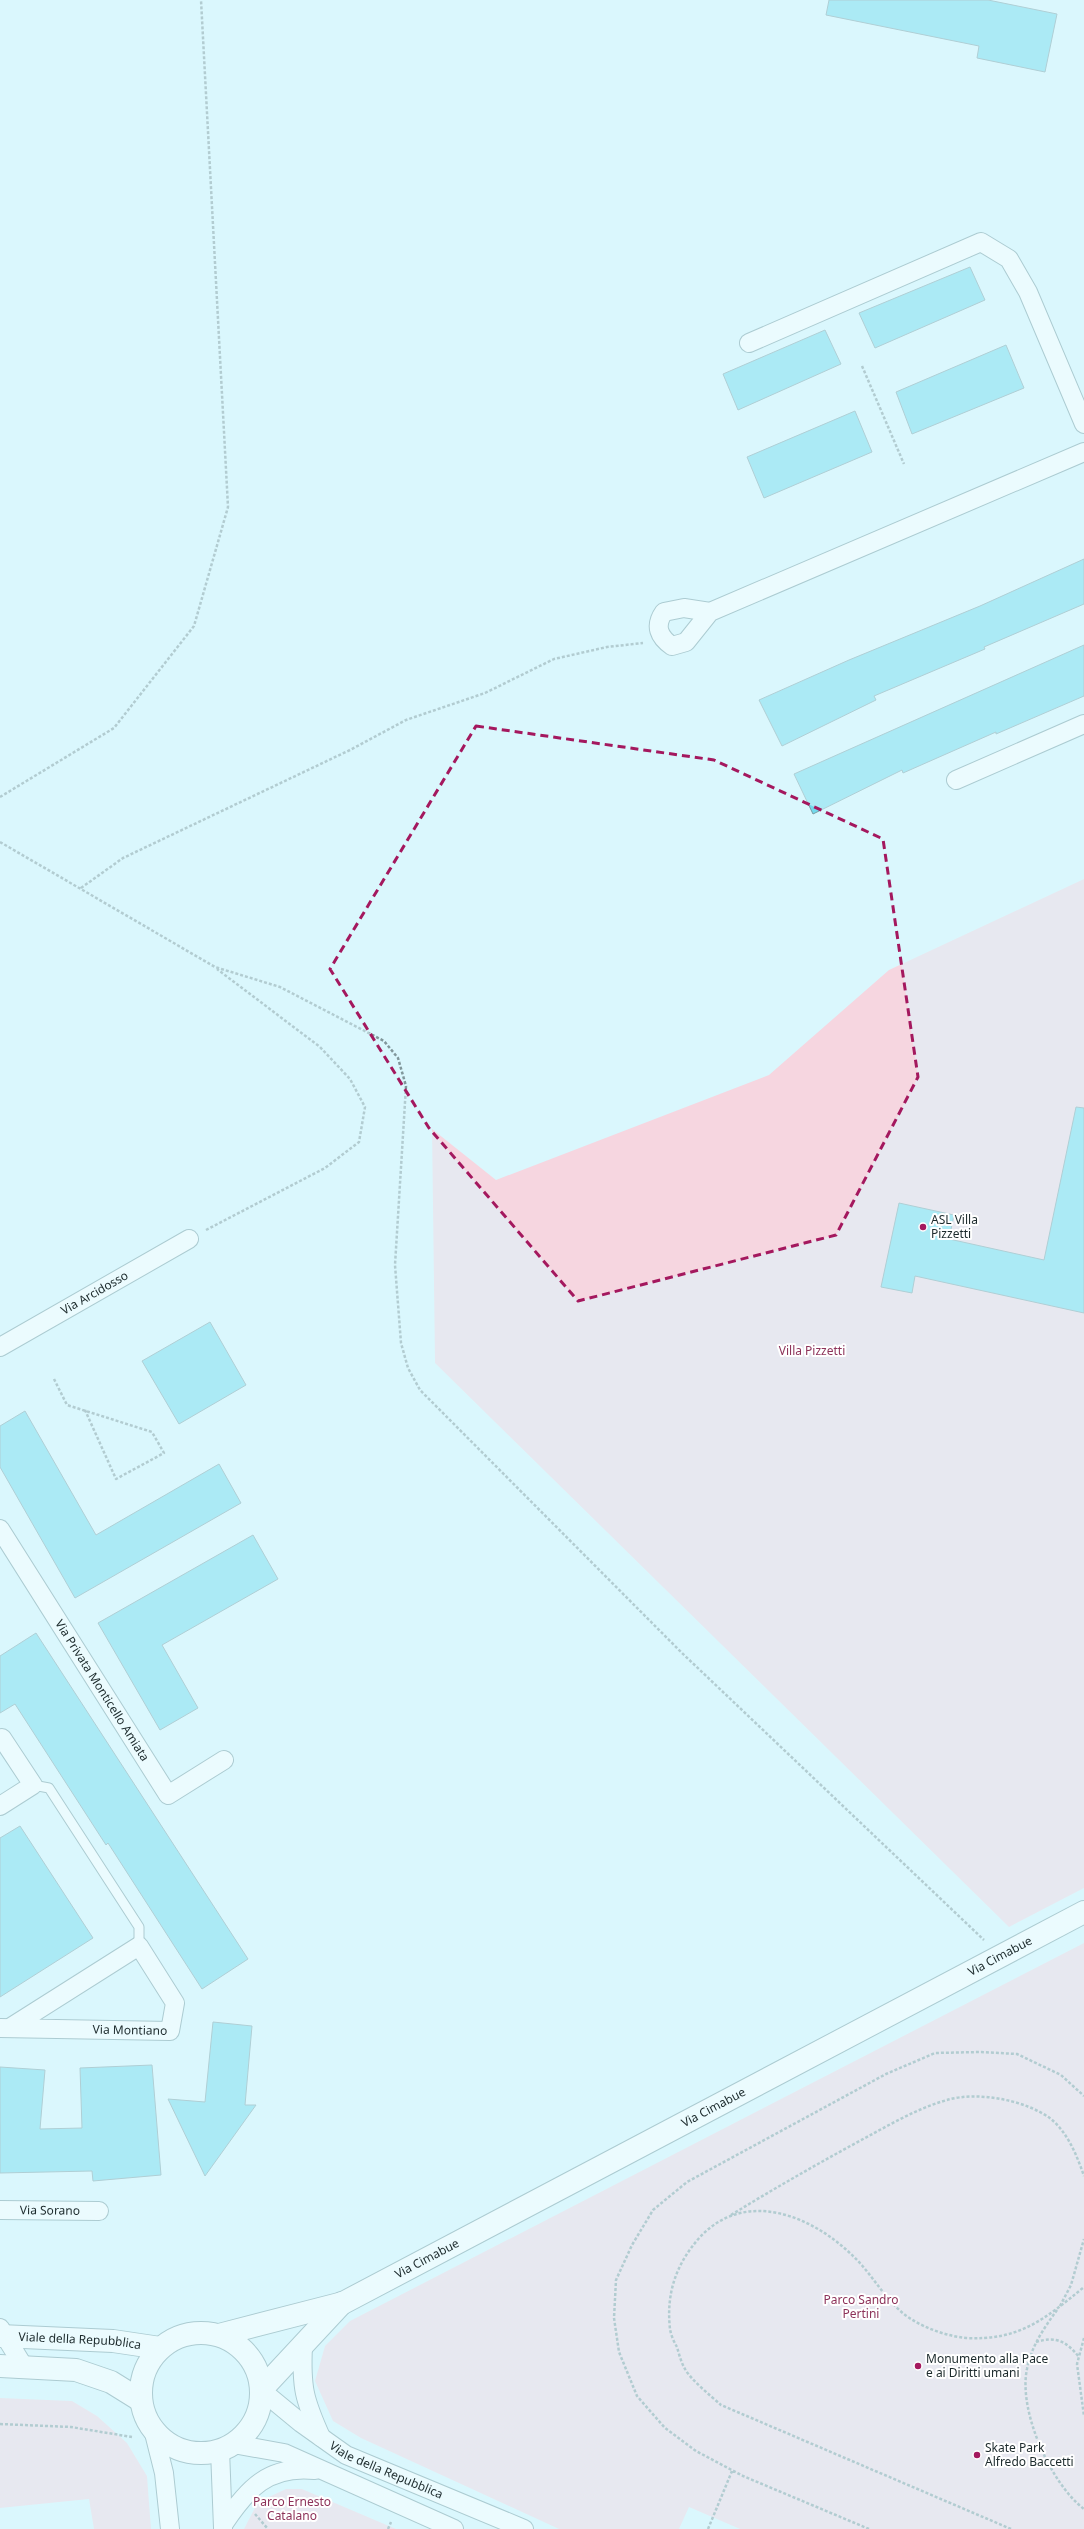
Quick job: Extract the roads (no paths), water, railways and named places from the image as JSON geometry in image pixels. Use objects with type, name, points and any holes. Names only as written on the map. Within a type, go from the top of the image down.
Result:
[{"type":"main road","name":"Via Cimabue","points":[[219,2335],[342,2303],[1084,1912]]},
{"type":"main road","name":"Via Cimabue","points":[[261,2390],[342,2303]]},
{"type":"main road","name":"Viale della Repubblica","points":[[195,2332],[219,2335],[234,2342],[244,2351],[253,2363],[261,2390],[256,2417],[248,2431],[227,2447],[191,2452],[176,2448],[153,2429],[148,2422],[140,2400],[140,2384],[145,2368],[160,2348],[183,2335],[195,2332]]},
{"type":"main road","name":"Viale della Repubblica","points":[[2,2333],[113,2341],[160,2348]]},
{"type":"main road","points":[[0,2366],[76,2370],[111,2382],[140,2400]]},
{"type":"street","points":[[749,343],[981,242],[1009,259],[1028,292],[1084,424]]},
{"type":"street","points":[[710,612],[684,608],[664,612],[659,620],[658,628],[663,639],[672,646],[686,642],[710,612],[1084,452]]},
{"type":"street","points":[[956,780],[1084,724]]},
{"type":"street","name":"Via Arcidosso","points":[[0,1347],[190,1239]]},
{"type":"street","name":"Via Privata Monticello Amiata","points":[[0,1529],[168,1795],[224,1760]]},
{"type":"street","points":[[0,1740],[2,1738],[32,1785],[0,1806]]},
{"type":"street","name":"Via Montiano","points":[[139,1946],[175,2003],[170,2031],[5,2027],[139,1946]]},
{"type":"street","name":"Via Sorano","points":[[0,2210],[99,2211]]},
{"type":"street","points":[[2,2333],[24,2367]]},
{"type":"street","points":[[302,2346],[302,2383],[308,2408],[321,2437]]},
{"type":"street","name":"Viale della Repubblica","points":[[261,2390],[346,2455],[524,2529]]},
{"type":"street","points":[[153,2429],[164,2473],[170,2529]]},
{"type":"street","points":[[223,2527],[227,2447]]},
{"type":"street","name":"Viale della Repubblica","points":[[227,2447],[284,2453],[454,2529]]},
{"type":"street","points":[[223,2527],[247,2491],[272,2475],[299,2468],[327,2471]]},
{"type":"lane","points":[[32,1785],[49,1788],[139,1927],[139,1946]]},
{"type":"place","name":"ASL Villa Pizzetti","points":[[923,1227]]},
{"type":"place","name":"Monumento alla Pace e ai Diritti umani","points":[[918,2366]]},
{"type":"place","name":"Skate Park Alfredo Baccetti","points":[[977,2455]]},
{"type":"park label","name":"Villa Pizzetti","points":[[812,1351]]},
{"type":"park label","name":"Parco Sandro Pertini","points":[[861,2307]]},
{"type":"park label","name":"Parco Ernesto Catalano","points":[[292,2509]]}]
